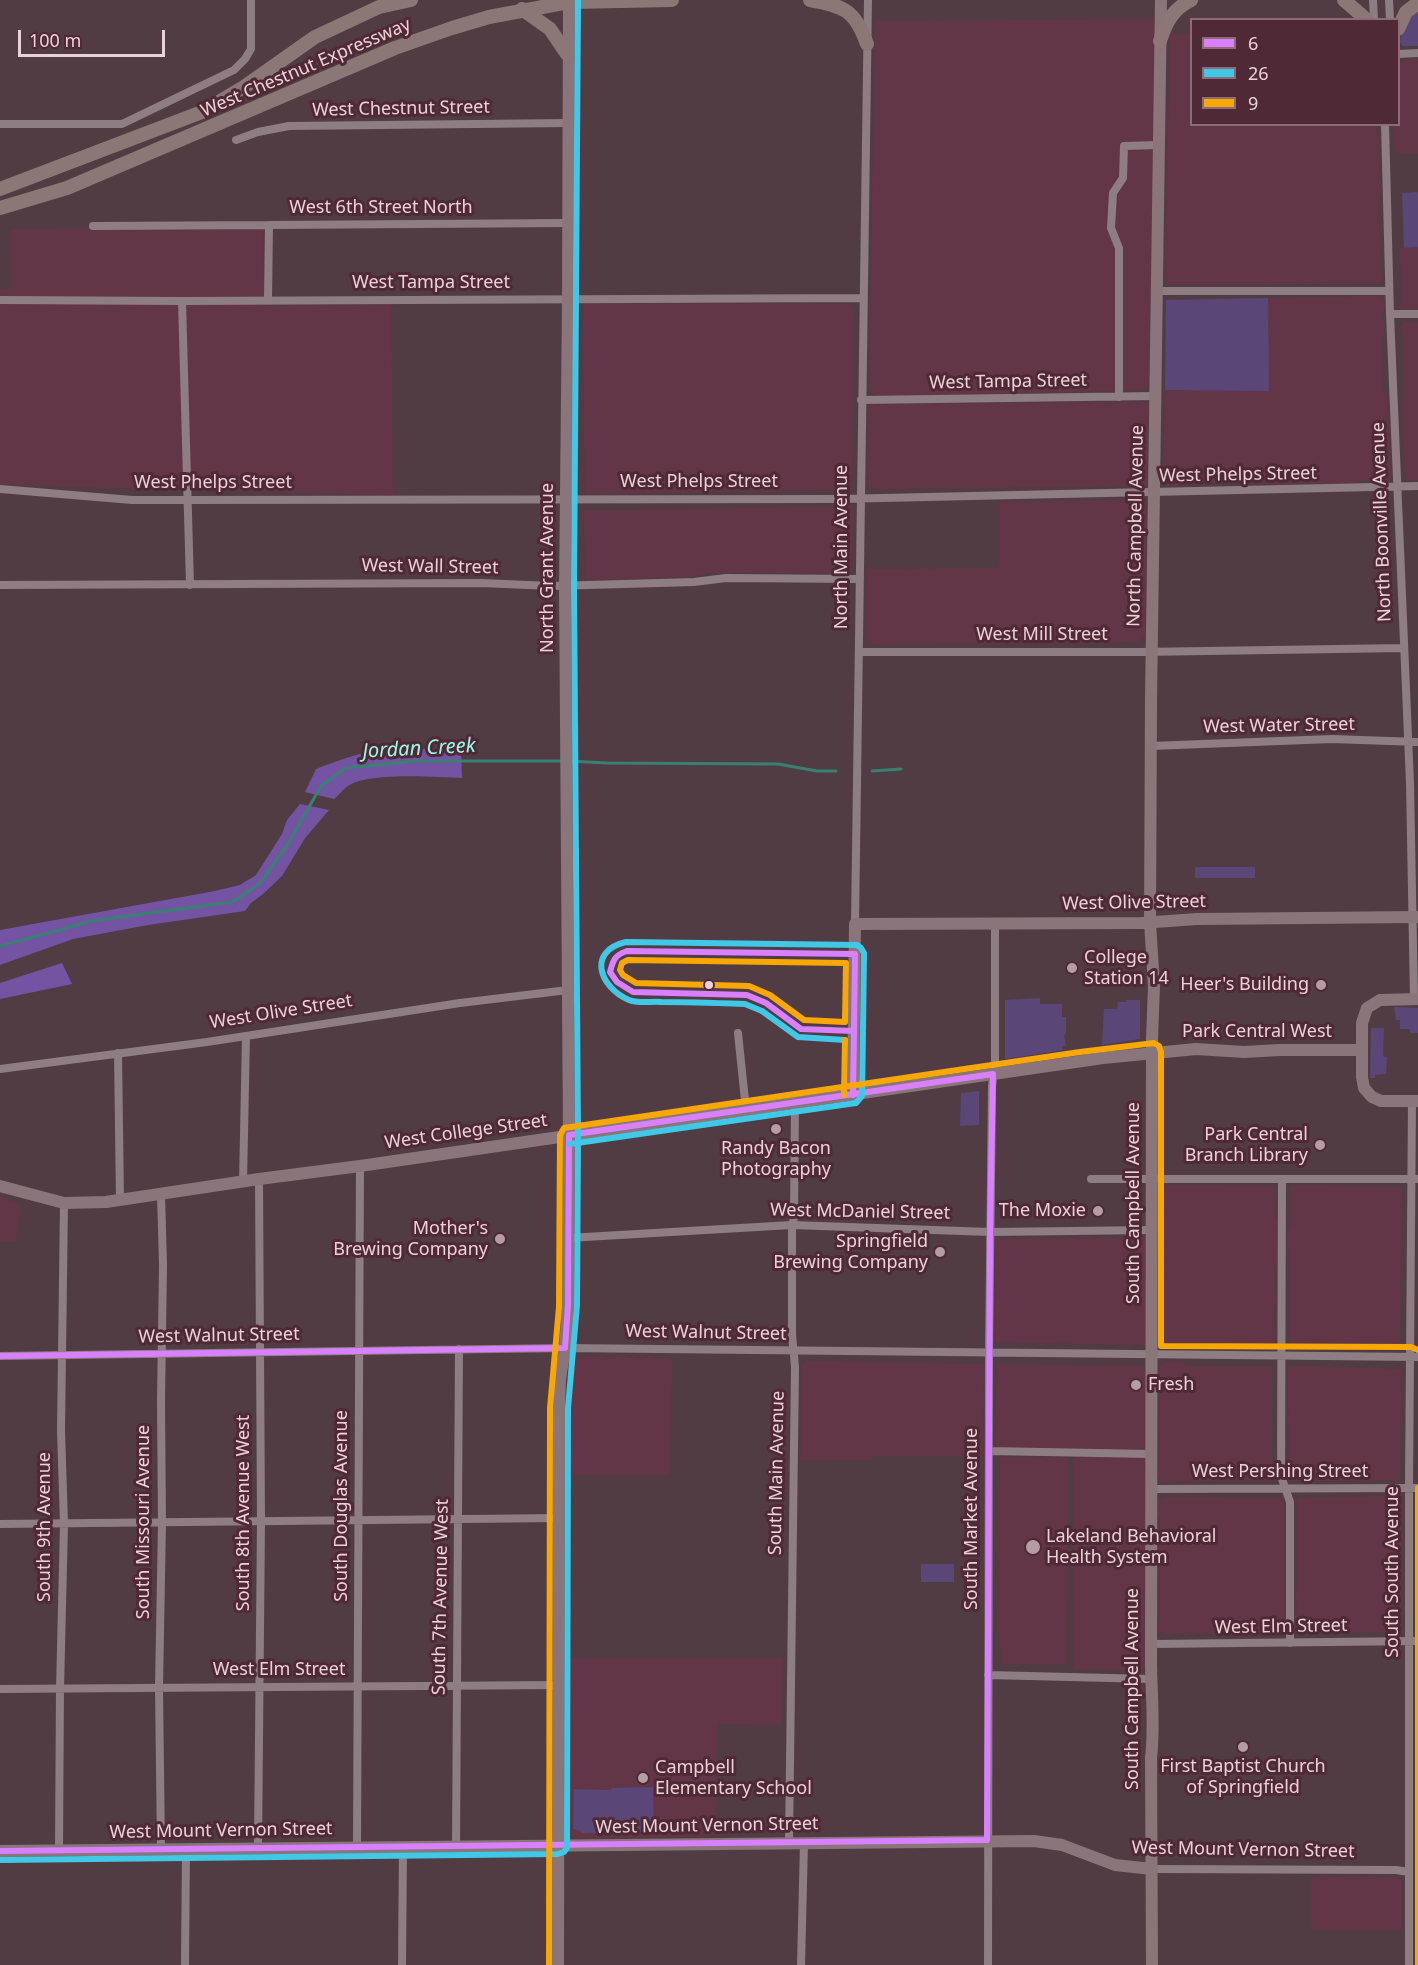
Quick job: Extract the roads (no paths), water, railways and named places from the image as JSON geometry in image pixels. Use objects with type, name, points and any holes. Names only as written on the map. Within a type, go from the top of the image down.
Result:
[{"type":"main road","name":"West Chestnut Expressway","points":[[0,189],[202,112],[244,87],[315,38],[379,7],[411,0]]},
{"type":"main road","name":"West Chestnut Expressway","points":[[0,208],[67,188],[395,48],[461,25],[522,9],[569,1],[672,0]]},
{"type":"main road","points":[[810,0],[834,5],[848,11],[861,27],[867,44]]},
{"type":"main road","name":"North Campbell Avenue","points":[[1152,1053],[1154,986],[1150,922],[1151,651],[1161,0]]},
{"type":"main road","points":[[1160,41],[1172,14],[1191,0]]},
{"type":"main road","points":[[1344,0],[1365,18]]},
{"type":"main road","name":"North Grant Avenue","points":[[558,1965],[559,1389],[568,1305],[569,1135],[564,587],[569,224],[567,54],[569,1]]},
{"type":"main road","points":[[1400,25],[1406,12],[1418,3]]},
{"type":"main road","points":[[522,9],[550,29],[567,54]]},
{"type":"main road","name":"West Olive Street","points":[[855,924],[1416,917]]},
{"type":"main road","name":"North Main Avenue","points":[[853,1095],[855,924]]},
{"type":"main road","points":[[1415,1101],[1381,1101],[1366,1092],[1362,1081],[1362,1050],[1363,1018],[1367,1008],[1380,1000],[1416,999]]},
{"type":"main road","name":"Park Central West","points":[[1152,1053],[1196,1049],[1244,1052],[1362,1050]]},
{"type":"main road","name":"West College Street","points":[[0,1186],[64,1203],[120,1201],[259,1179],[1152,1053]]},
{"type":"main road","name":"South Campbell Avenue","points":[[1152,1053],[1151,1678],[1154,1692],[1154,1737],[1151,1758],[1152,1965]]},
{"type":"main road","name":"West Mount Vernon Street","points":[[0,1851],[987,1840],[1047,1841],[1115,1864],[1152,1869]]},
{"type":"street","points":[[0,124],[122,123],[234,70],[251,49],[251,0]]},
{"type":"street","name":"North Main Avenue","points":[[855,924],[860,652],[862,298],[868,0]]},
{"type":"street","points":[[1373,0],[1374,18]]},
{"type":"street","points":[[1389,0],[1390,18]]},
{"type":"street","points":[[1400,54],[1418,54]]},
{"type":"street","name":"West Chestnut Street","points":[[236,140],[265,130],[289,126],[568,123]]},
{"type":"street","name":"North Boonville Avenue","points":[[1385,126],[1389,291],[1404,648],[1413,742],[1416,999]]},
{"type":"street","points":[[1119,397],[1119,248],[1111,228],[1113,192],[1123,178],[1124,147],[1159,145]]},
{"type":"street","name":"West 6th Street North","points":[[268,300],[269,225],[569,224]]},
{"type":"street","points":[[93,226],[269,225]]},
{"type":"street","points":[[1157,291],[1389,291]]},
{"type":"street","name":"West Tampa Street","points":[[0,300],[862,298]]},
{"type":"street","points":[[182,301],[189,585]]},
{"type":"street","points":[[1390,314],[1418,314]]},
{"type":"street","name":"West Tampa Street","points":[[861,400],[1156,396]]},
{"type":"street","name":"West Phelps Street","points":[[0,489],[132,500],[188,500],[861,498],[1418,486]]},
{"type":"street","name":"West Wall Street","points":[[0,585],[470,583],[552,586],[694,582],[726,578],[860,579]]},
{"type":"street","name":"West Mill Street","points":[[860,652],[1404,648]]},
{"type":"street","name":"West Water Street","points":[[1151,747],[1332,739],[1413,742]]},
{"type":"street","name":"South Market Avenue","points":[[988,1965],[989,1353],[995,924]]},
{"type":"street","name":"West Olive Street","points":[[0,1069],[246,1036],[568,984]]},
{"type":"street","points":[[738,1033],[746,1110]]},
{"type":"street","points":[[243,1183],[246,1036]]},
{"type":"street","points":[[118,1053],[120,1201]]},
{"type":"street","name":"South South Avenue","points":[[1409,1965],[1414,1641],[1415,1101]]},
{"type":"street","name":"South Main Avenue","points":[[789,1843],[795,1367],[792,1225],[794,1218],[795,1103]]},
{"type":"street","name":"South Douglas Avenue","points":[[357,1847],[360,1166]]},
{"type":"street","name":"South 8th Avenue West","points":[[258,1848],[261,1520],[259,1179]]},
{"type":"street","points":[[1091,1179],[1415,1179]]},
{"type":"street","points":[[1282,1179],[1281,1476],[1290,1502],[1290,1643]]},
{"type":"street","name":"South Missouri Avenue","points":[[161,1194],[163,1265],[159,1687],[161,1850]]},
{"type":"street","name":"South 9th Avenue","points":[[59,1851],[64,1524],[62,1355],[64,1203]]},
{"type":"street","name":"West McDaniel Street","points":[[568,1238],[792,1225],[990,1232],[1152,1230]]},
{"type":"street","name":"West Walnut Street","points":[[0,1356],[565,1348],[1414,1356]]},
{"type":"street","name":"South 7th Avenue West","points":[[456,1846],[459,1349]]},
{"type":"street","points":[[989,1451],[1152,1454]]},
{"type":"street","name":"West Pershing Street","points":[[1152,1489],[1413,1488]]},
{"type":"street","points":[[0,1524],[559,1518]]},
{"type":"street","name":"West Elm Street","points":[[1152,1644],[1414,1641]]},
{"type":"street","points":[[988,1675],[1151,1678]]},
{"type":"street","name":"West Elm Street","points":[[0,1689],[558,1685]]},
{"type":"street","points":[[801,1965],[804,1843]]},
{"type":"street","points":[[402,1965],[403,1846]]},
{"type":"street","points":[[185,1965],[186,1849]]},
{"type":"street","name":"West Mount Vernon Street","points":[[1152,1869],[1396,1870],[1409,1872]]},
{"type":"waterway","name":"Jordan Creek","points":[[0,946],[91,921],[232,902],[259,884],[288,844],[321,786],[346,768],[416,761],[562,761]]},
{"type":"waterway","name":"Jordan Creek","points":[[568,761],[778,764],[817,771],[836,771]]},
{"type":"waterway","name":"Jordan Creek","points":[[872,771],[901,769]]},
{"type":"place","name":"College Station 14","points":[[1072,968]]},
{"type":"place","name":"Heer's Building","points":[[1321,985]]},
{"type":"place","name":"Randy Bacon Photography","points":[[776,1129]]},
{"type":"place","name":"Park Central Branch Library","points":[[1320,1145]]},
{"type":"place","name":"The Moxie","points":[[1098,1211]]},
{"type":"place","name":"Mother's Brewing Company","points":[[500,1239]]},
{"type":"place","name":"Springfield Brewing Company","points":[[940,1252]]},
{"type":"place","name":"Fresh","points":[[1136,1385]]},
{"type":"place","name":"Lakeland Behavioral Health System","points":[[1033,1547]]},
{"type":"place","name":"First Baptist Church of Springfield","points":[[1243,1747]]},
{"type":"place","name":"Campbell Elementary School","points":[[643,1778]]}]
